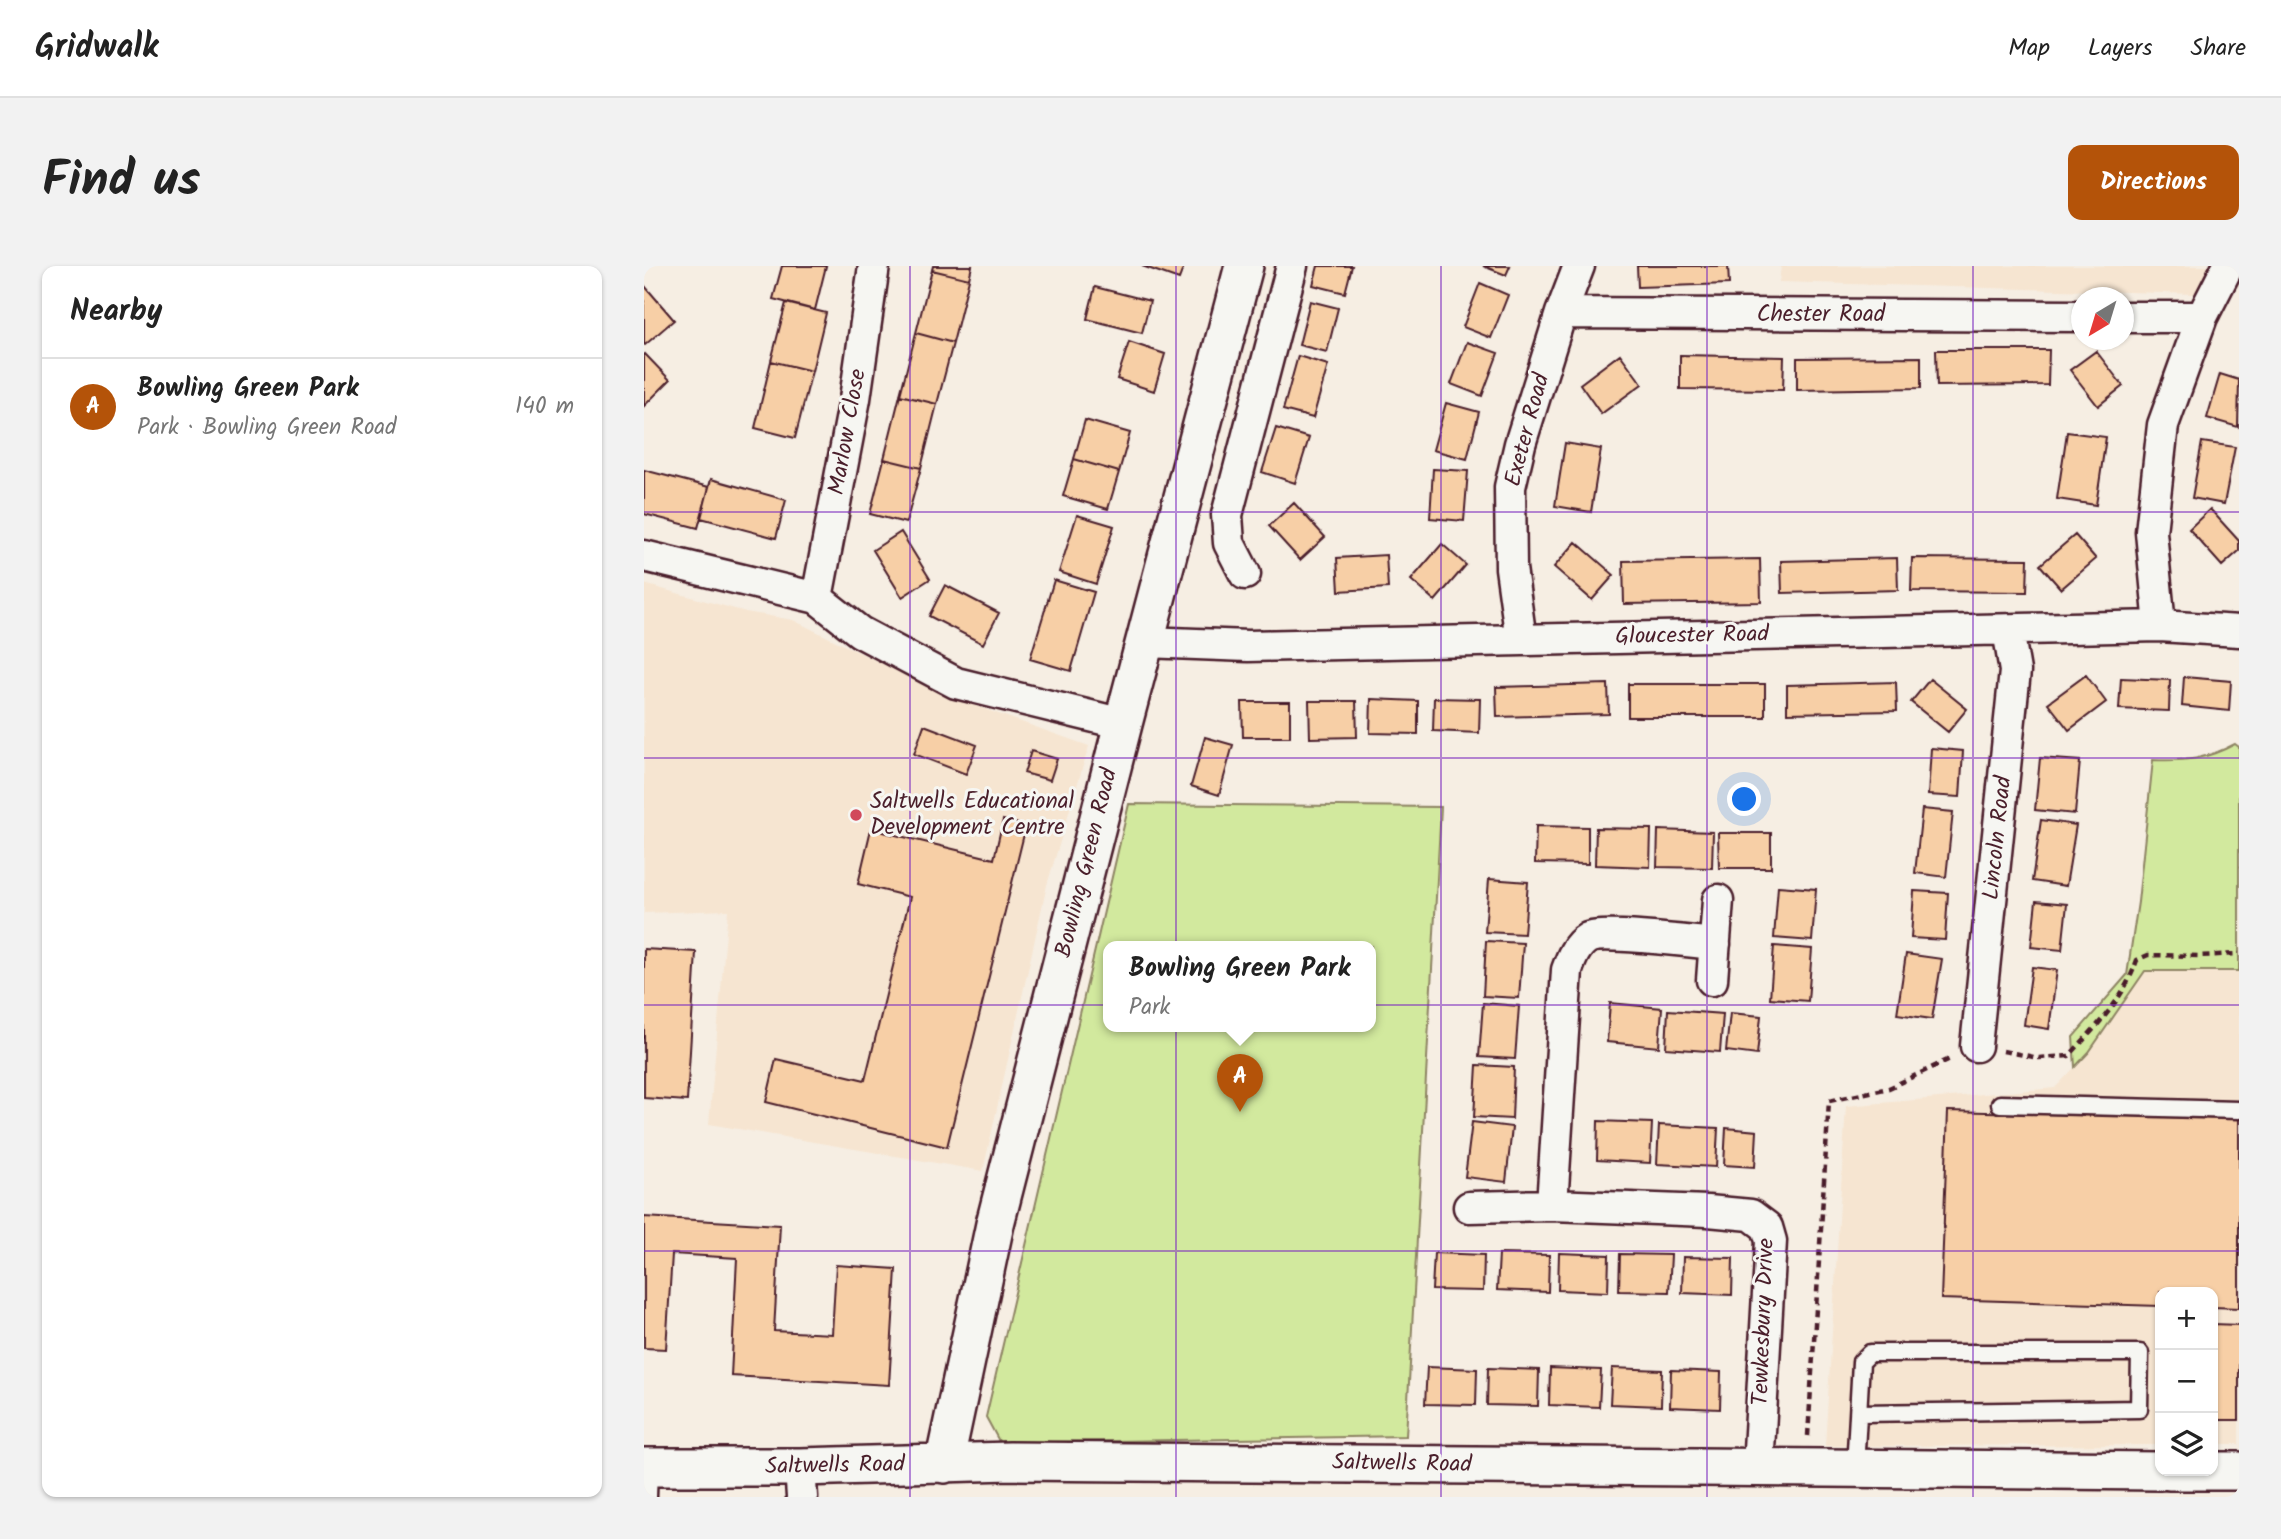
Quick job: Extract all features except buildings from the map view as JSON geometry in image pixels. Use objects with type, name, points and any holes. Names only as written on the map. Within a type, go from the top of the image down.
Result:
[{"type":"street","name":"Marlow Close","points":[[817,598],[855,399],[874,266]]},
{"type":"street","name":"Bowling Green Road","points":[[944,1464],[995,1224],[1244,266]]},
{"type":"street","points":[[1245,575],[1229,543],[1227,515],[1292,266]]},
{"type":"street","name":"Exeter Road","points":[[1521,640],[1511,568],[1510,487],[1520,444],[1560,313],[1578,266]]},
{"type":"street","points":[[2160,626],[2151,532],[2163,425],[2202,317],[2228,266]]},
{"type":"street","name":"Chester Road","points":[[1560,313],[2071,316]]},
{"type":"street","points":[[2134,317],[2202,317]]},
{"type":"street","points":[[644,556],[817,598],[860,632],[956,683],[1123,724]]},
{"type":"street","name":"Gloucester Road","points":[[1145,642],[1248,646],[2160,626],[2239,631]]},
{"type":"street","name":"Lincoln Road","points":[[1976,1046],[2015,671],[2008,630]]},
{"type":"street","points":[[1712,980],[1718,900]]},
{"type":"street","points":[[1552,1205],[1567,970],[1572,954],[1588,938],[1607,936],[1715,944]]},
{"type":"street","name":"Tewkesbury Drive","points":[[1469,1207],[1552,1205],[1708,1211],[1751,1215],[1767,1227],[1771,1241],[1758,1468]]},
{"type":"street","name":"Saltwells Road","points":[[647,1477],[801,1482],[944,1464],[1064,1461],[2155,1471]]},
{"type":"street","points":[[2218,1471],[2239,1471]]},
{"type":"lane","points":[[2000,1104],[2239,1110]]},
{"type":"lane","points":[[1855,1468],[1858,1413],[1861,1362],[1870,1353],[2140,1353],[2139,1409],[1858,1413]]},
{"type":"path","points":[[1806,1469],[1829,1101],[1889,1088],[1976,1046],[2039,1058],[2068,1056],[2103,1020],[2129,983],[2137,960],[2148,955],[2239,954]]},
{"type":"shaded area","points":[[1781,266],[2210,266],[2197,294],[2134,292],[2134,287],[2071,287],[2071,290],[1779,282]]},
{"type":"shaded area","name":"Saltwells Educational Development Centre","points":[[644,584],[746,612],[793,620],[948,696],[1089,746],[1047,885],[983,1171],[709,1124],[728,910],[644,913]]},
{"type":"shaded area","points":[[2145,971],[2239,971],[2239,1444],[2218,1444],[2218,1287],[2155,1287],[2155,1445],[1825,1446],[1846,1106],[2055,1088],[2089,1052]]},
{"type":"green space","points":[[2235,744],[2239,747],[2239,971],[2145,971],[2089,1052],[2075,1067],[2073,1037],[2127,975],[2138,902],[2153,760],[2195,758]]},
{"type":"green space","points":[[1129,804],[1441,807],[1406,1436],[1000,1443],[986,1417]]},
{"type":"place","name":"Saltwells Educational Development Centre","points":[[856,815]]},
{"type":"place","name":"Bowling Green Park","points":[[1240,1112]]}]
